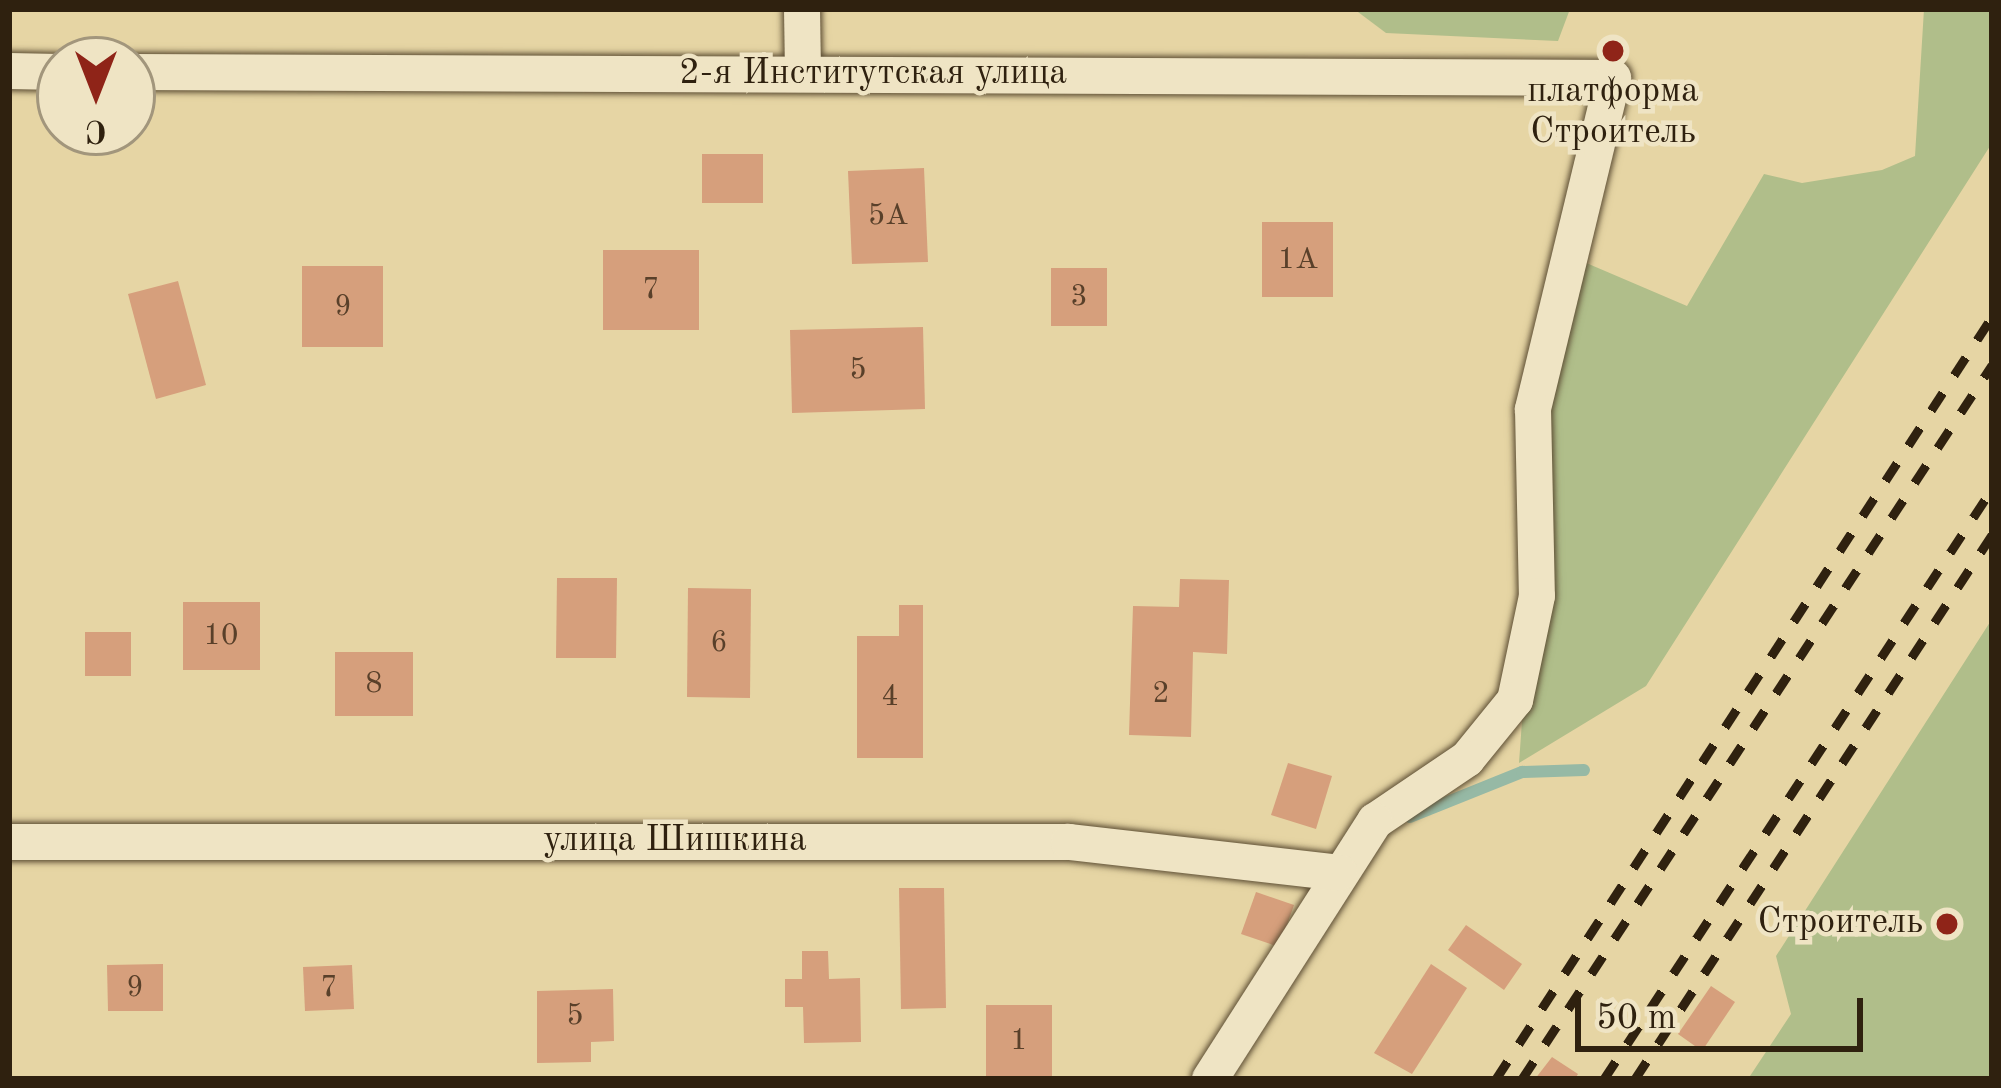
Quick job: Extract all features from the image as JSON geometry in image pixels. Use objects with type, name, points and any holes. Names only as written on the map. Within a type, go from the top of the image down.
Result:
[{"type":"street","points":[[802,9],[803,74]]},
{"type":"street","name":"2-я Институтская улица","points":[[156,72],[1613,78],[1533,410],[1537,596],[1515,700],[1467,759],[1375,820],[1339,873]]},
{"type":"street","name":"улица Шишкина","points":[[9,842],[1069,842],[1339,873]]},
{"type":"street","points":[[1210,1079],[1339,873]]},
{"type":"green space","points":[[1354,9],[1570,9],[1558,41],[1386,33]]},
{"type":"green space","points":[[1924,9],[1992,9],[1992,143],[1646,686],[1519,763],[1544,413],[1584,262],[1687,306],[1764,174],[1802,183],[1882,170],[1915,156]]},
{"type":"green space","points":[[1992,619],[1992,1079],[1748,1079],[1791,1014],[1776,956]]},
{"type":"building","points":[[702,154],[763,154],[763,203],[702,203]]},
{"type":"building","points":[[924,168],[928,262],[852,264],[848,171]]},
{"type":"building","points":[[1262,222],[1333,222],[1333,297],[1262,297]]},
{"type":"building","points":[[603,250],[699,250],[699,330],[603,330]]},
{"type":"building","points":[[302,266],[383,266],[383,347],[302,347]]},
{"type":"building","points":[[1051,268],[1107,268],[1107,326],[1051,326]]},
{"type":"building","points":[[178,281],[206,385],[156,399],[128,294]]},
{"type":"building","points":[[923,327],[925,409],[792,413],[790,330]]},
{"type":"building","points":[[557,578],[617,578],[616,658],[556,658]]},
{"type":"building","points":[[1180,579],[1229,580],[1227,654],[1193,652],[1191,737],[1129,735],[1133,606],[1179,607]]},
{"type":"building","points":[[688,588],[751,589],[750,698],[687,697]]},
{"type":"building","points":[[183,602],[260,602],[260,670],[183,670]]},
{"type":"building","points":[[899,605],[923,605],[923,758],[857,758],[857,636],[899,636]]},
{"type":"building","points":[[85,632],[131,632],[131,676],[85,676]]},
{"type":"building","points":[[335,652],[413,652],[413,716],[335,716]]},
{"type":"building","points":[[1288,763],[1332,776],[1316,829],[1271,815]]},
{"type":"building","points":[[899,888],[944,888],[946,1008],[901,1009]]},
{"type":"building","points":[[1256,892],[1294,905],[1279,947],[1241,934]]},
{"type":"building","points":[[1466,925],[1522,964],[1504,990],[1448,950]]},
{"type":"building","points":[[802,951],[828,951],[829,979],[860,978],[861,1042],[804,1043],[803,1007],[785,1007],[785,979],[802,979]]},
{"type":"building","points":[[163,964],[163,1011],[108,1011],[107,965]]},
{"type":"building","points":[[1431,964],[1467,988],[1412,1074],[1374,1053]]},
{"type":"building","points":[[352,965],[354,1009],[305,1011],[303,967]]},
{"type":"building","points":[[1711,986],[1735,1002],[1702,1051],[1678,1034]]},
{"type":"building","points":[[613,989],[614,1041],[591,1042],[591,1062],[537,1063],[537,991]]},
{"type":"building","points":[[986,1005],[1052,1005],[1052,1077],[986,1077]]},
{"type":"building","points":[[1552,1057],[1578,1074],[1575,1079],[1535,1079]]},
{"type":"waterway","points":[[1410,817],[1522,772],[1584,770]]},
{"type":"railway","points":[[1496,1079],[1992,317]]},
{"type":"railway","points":[[1522,1079],[1992,365]]},
{"type":"railway","points":[[1604,1079],[1992,489]]},
{"type":"railway","points":[[1635,1079],[1992,535]]},
{"type":"place","name":"платформа Строитель","points":[[1613,51]]},
{"type":"place","name":"Строитель","points":[[1947,924]]}]
